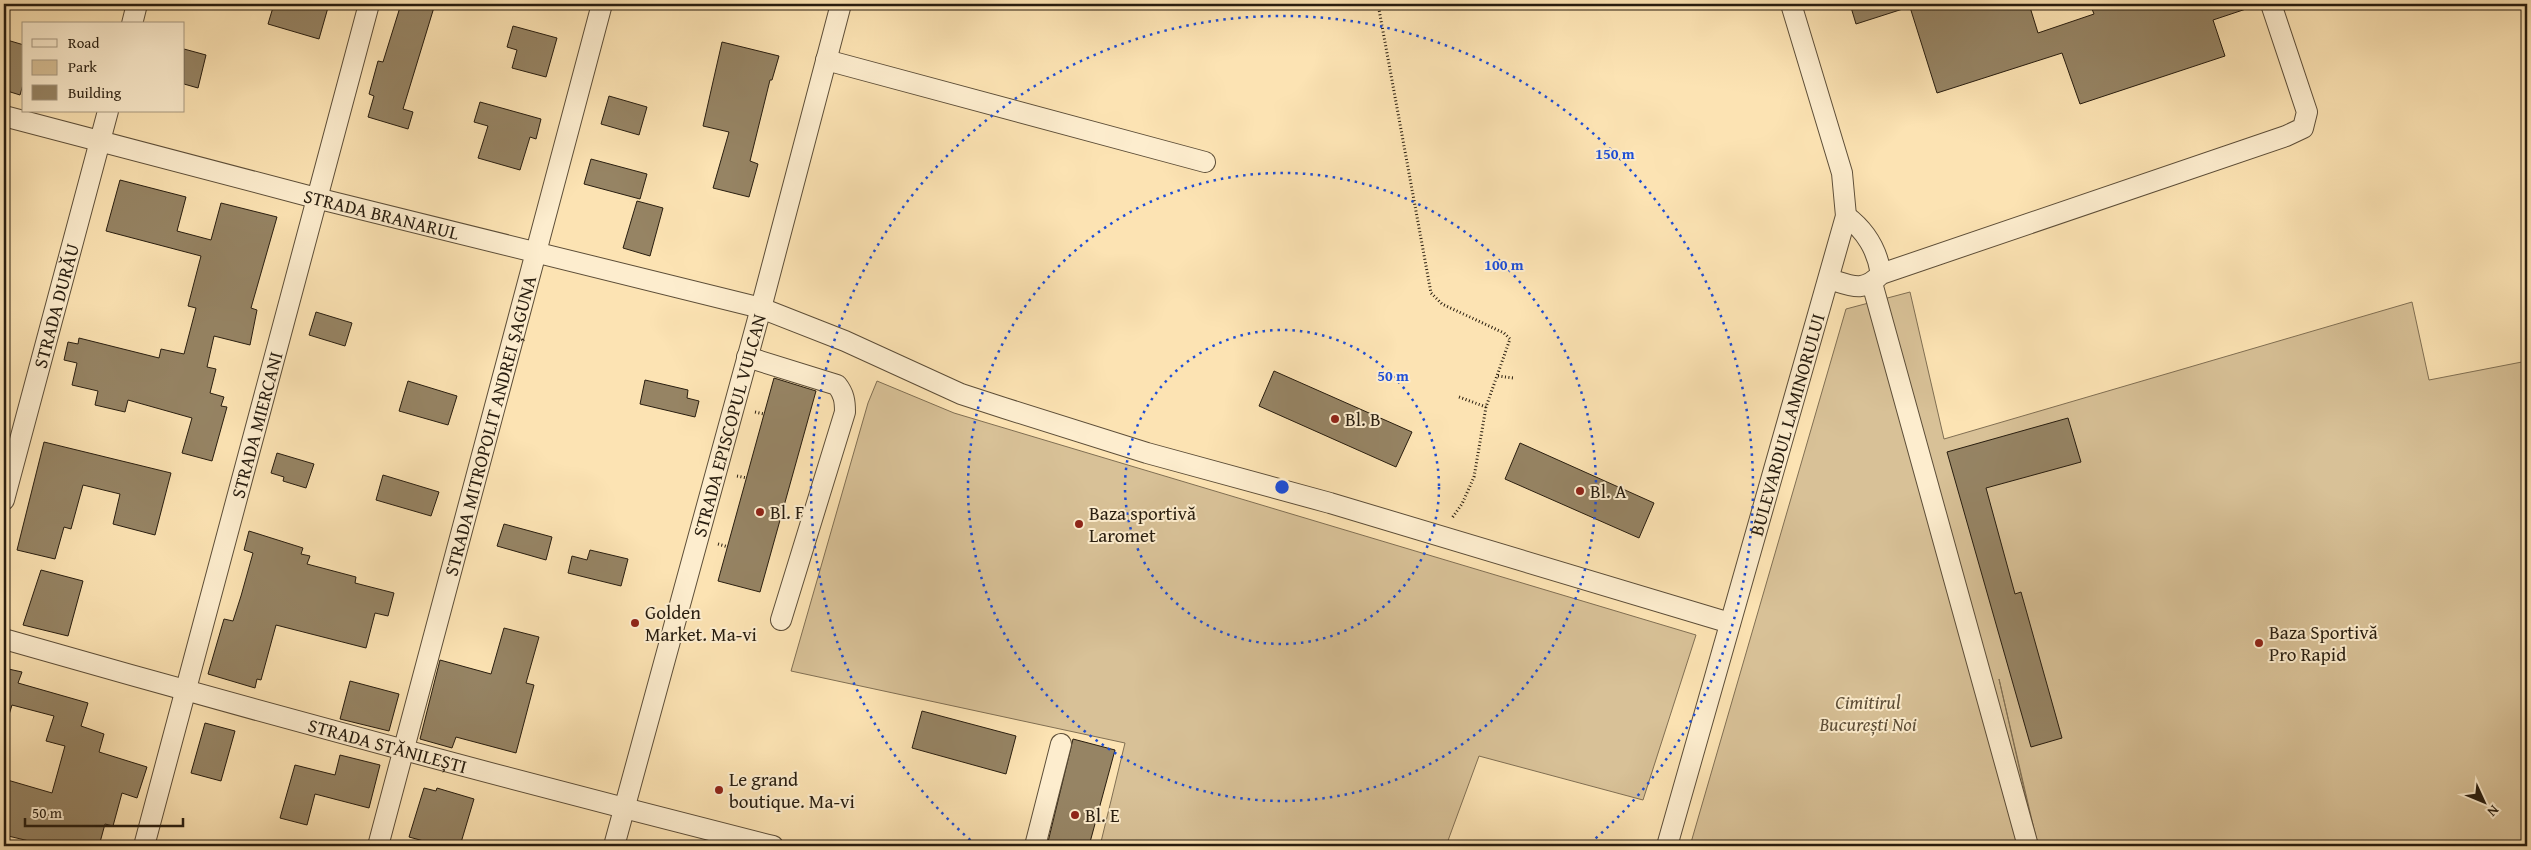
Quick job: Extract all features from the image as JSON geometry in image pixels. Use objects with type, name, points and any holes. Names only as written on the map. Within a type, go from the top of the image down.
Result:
[{"type":"street","points":[[132,22],[137,4]]},
{"type":"street","name":"STRADA MIERCANI","points":[[144,846],[369,4]]},
{"type":"street","name":"STRADA MITROPOLIT ANDREI ȘAGUNA","points":[[378,846],[602,4]]},
{"type":"street","name":"STRADA EPISCOPUL VULCAN","points":[[614,846],[761,308],[840,4]]},
{"type":"street","name":"BULEVARDUL LAMINORULUI","points":[[1667,846],[1846,216],[1842,173],[1791,4]]},
{"type":"street","points":[[1829,279],[1859,288],[1876,278],[2286,136],[2303,128],[2307,112],[2271,4]]},
{"type":"street","points":[[826,60],[1205,162]]},
{"type":"street","name":"STRADA DURĂU","points":[[4,500],[108,112]]},
{"type":"street","name":"STRADA BRANARUL","points":[[4,116],[316,198],[761,308],[845,341],[961,394],[1147,452],[1730,623]]},
{"type":"street","points":[[1846,216],[1861,227],[1879,259],[1876,278],[2028,846]]},
{"type":"street","points":[[747,357],[837,385],[843,392],[845,401],[845,412],[781,620]]},
{"type":"street","name":"STRADA STĂNILEȘTI","points":[[4,639],[185,691],[624,809],[773,846]]},
{"type":"street","points":[[1035,846],[1061,744]]},
{"type":"path","points":[[1378,4],[1431,293],[1442,304],[1504,333],[1510,339],[1486,407],[1474,477],[1462,504],[1439,537]]},
{"type":"path","points":[[1498,376],[1513,378]]},
{"type":"path","points":[[1459,397],[1486,407]]},
{"type":"path","points":[[755,412],[764,414]]},
{"type":"path","points":[[737,476],[747,478]]},
{"type":"path","points":[[718,544],[728,547]]},
{"type":"green space","name":"Baza Sportivă Pro Rapid","points":[[1910,292],[1944,439],[2412,302],[2429,380],[2527,361],[2527,846],[2038,846],[1999,679],[2037,846],[1690,846],[1846,309]]},
{"type":"green space","name":"Baza sportivă Laromet","points":[[877,381],[954,413],[1696,635],[1643,800],[1479,756],[1446,846],[1100,846],[1125,743],[791,671],[868,403]]},
{"type":"building","points":[[274,4],[329,4],[319,39],[268,24]]},
{"type":"building","points":[[401,4],[435,4],[403,109],[413,112],[408,129],[368,117],[374,96],[369,94],[378,61],[383,62]]},
{"type":"building","points":[[1850,4],[1908,4],[1909,7],[1856,24]]},
{"type":"building","points":[[1909,4],[2029,4],[2038,33],[2094,14],[2090,4],[2252,4],[2252,7],[2213,20],[2225,56],[2080,104],[2062,53],[1937,93]]},
{"type":"building","points":[[513,26],[557,38],[546,77],[512,68],[517,50],[507,47]]},
{"type":"building","points":[[7,40],[22,44],[22,88],[20,95],[4,90],[4,51]]},
{"type":"building","points":[[722,42],[779,56],[772,80],[770,80],[750,161],[758,164],[749,197],[713,188],[729,132],[703,126]]},
{"type":"building","points":[[185,49],[206,55],[198,88],[185,84]]},
{"type":"building","points":[[609,96],[647,107],[639,135],[601,124]]},
{"type":"building","points":[[480,102],[541,119],[536,139],[530,137],[520,170],[478,158],[488,126],[474,122]]},
{"type":"building","points":[[591,159],[647,174],[640,199],[584,184]]},
{"type":"building","points":[[120,180],[186,197],[177,231],[211,240],[221,203],[277,217],[251,308],[257,310],[250,345],[214,336],[207,367],[216,369],[210,393],[224,397],[221,406],[227,407],[212,461],[182,453],[192,418],[128,400],[125,412],[95,405],[98,391],[72,385],[77,363],[64,360],[68,342],[78,344],[79,338],[159,358],[161,349],[184,354],[196,308],[188,306],[201,256],[106,231]]},
{"type":"building","points":[[637,201],[663,208],[650,256],[623,248]]},
{"type":"building","points":[[316,312],[352,323],[345,346],[309,335]]},
{"type":"building","name":"Bl. B","points":[[1274,371],[1412,432],[1396,467],[1259,406]]},
{"type":"building","name":"Bl. F","points":[[774,378],[816,391],[760,592],[718,581]]},
{"type":"building","points":[[645,380],[688,390],[687,398],[699,401],[695,417],[640,404]]},
{"type":"building","points":[[408,381],[457,396],[448,425],[399,411]]},
{"type":"building","points":[[2068,418],[2081,462],[1986,488],[2015,594],[2021,592],[2062,738],[2031,747],[1947,452]]},
{"type":"building","points":[[44,442],[171,473],[155,535],[113,524],[120,494],[83,485],[71,529],[64,527],[55,559],[17,550]]},
{"type":"building","name":"Bl. A","points":[[1520,443],[1654,503],[1639,538],[1505,479]]},
{"type":"building","points":[[277,453],[314,464],[306,488],[283,481],[284,477],[271,473]]},
{"type":"building","points":[[383,475],[439,492],[431,516],[376,500]]},
{"type":"building","points":[[504,524],[552,537],[546,560],[497,546]]},
{"type":"building","points":[[249,531],[303,548],[301,554],[310,556],[307,564],[356,577],[355,583],[394,593],[388,616],[375,613],[366,648],[276,625],[261,680],[257,679],[255,688],[208,674],[224,619],[233,621],[241,596],[253,553],[244,550]]},
{"type":"building","points":[[590,550],[628,559],[621,586],[568,573],[572,556],[587,560]]},
{"type":"building","points":[[41,570],[83,581],[68,636],[23,625]]},
{"type":"building","points":[[504,628],[539,637],[526,683],[534,685],[516,753],[456,737],[452,748],[420,739],[440,660],[491,674]]},
{"type":"building","points":[[4,668],[22,672],[18,683],[88,703],[81,726],[104,734],[99,752],[147,767],[137,798],[122,793],[113,826],[105,824],[99,846],[50,846],[4,835],[4,779],[52,793],[65,746],[46,741],[54,716],[12,705],[8,718],[4,717]]},
{"type":"building","points":[[350,681],[399,694],[389,731],[340,719]]},
{"type":"building","points":[[922,711],[1016,736],[1006,774],[912,748]]},
{"type":"building","points":[[205,723],[235,731],[221,781],[191,773]]},
{"type":"building","name":"Bl. E","points":[[1073,739],[1115,750],[1089,846],[1047,846]]},
{"type":"building","points":[[340,755],[380,765],[369,808],[315,794],[307,825],[280,818],[295,765],[335,775]]},
{"type":"building","points":[[424,788],[436,791],[437,788],[474,799],[460,846],[442,846],[409,837]]},
{"type":"place","name":"Bl. B","points":[[1335,419]]},
{"type":"place","name":"Bl. A","points":[[1580,491]]},
{"type":"place","name":"Bl. F","points":[[760,512]]},
{"type":"place","name":"Baza sportivă Laromet","points":[[1079,524]]},
{"type":"place","name":"Golden Market. Ma-vi","points":[[635,623]]},
{"type":"place","name":"Baza Sportivă Pro Rapid","points":[[2259,643]]},
{"type":"place","name":"Le grand boutique. Ma-vi","points":[[719,790]]},
{"type":"place","name":"Bl. E","points":[[1075,815]]},
{"type":"park label","name":"Cimitirul București Noi","points":[[1868,713]]}]
